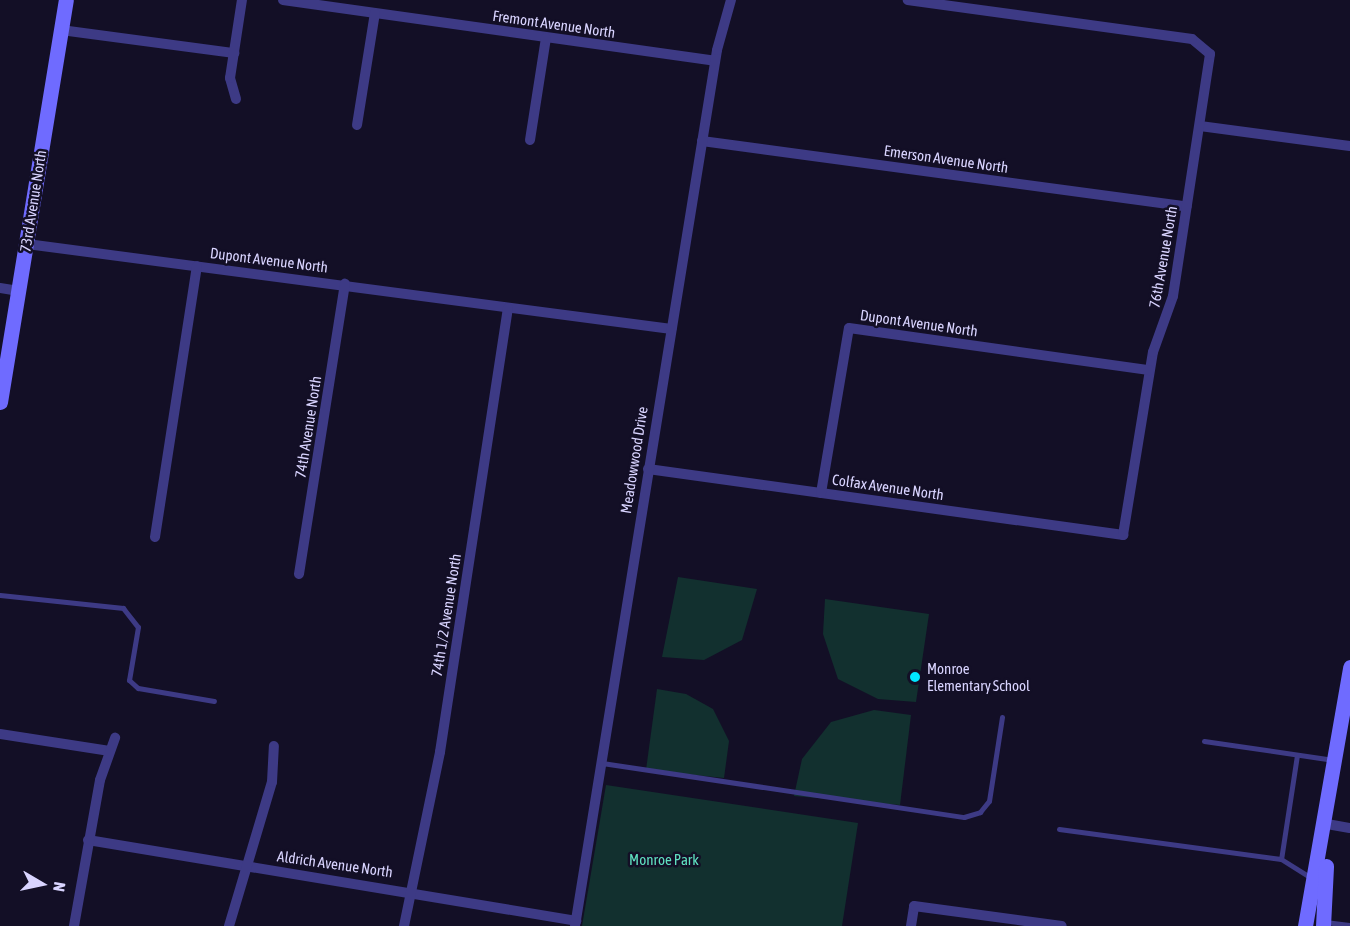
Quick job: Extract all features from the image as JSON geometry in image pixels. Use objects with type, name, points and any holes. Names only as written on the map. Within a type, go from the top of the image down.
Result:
[{"type":"street","name":"73rd Avenue North","points":[[0,402],[66,0]]},
{"type":"street","points":[[236,99],[230,78],[242,0]]},
{"type":"street","name":"Fremont Avenue North","points":[[283,0],[715,61]]},
{"type":"street","name":"Meadowwood Drive","points":[[575,923],[715,61],[731,0]]},
{"type":"street","name":"76th Avenue North","points":[[908,0],[1178,38],[1200,42],[1210,54],[1173,296],[1149,370],[1123,535]]},
{"type":"street","points":[[357,125],[375,13]]},
{"type":"street","points":[[61,30],[234,53]]},
{"type":"street","points":[[530,140],[546,38]]},
{"type":"street","points":[[1200,126],[1350,146]]},
{"type":"street","name":"Emerson Avenue North","points":[[702,141],[1187,207]]},
{"type":"street","name":"Dupont Avenue North","points":[[27,244],[345,284],[671,329]]},
{"type":"street","points":[[155,537],[197,266]]},
{"type":"street","name":"74th Avenue North","points":[[299,574],[345,284]]},
{"type":"street","points":[[0,288],[19,291]]},
{"type":"street","name":"74th 1/2 Avenue North","points":[[404,926],[409,890],[440,752],[508,308]]},
{"type":"street","name":"Dupont Avenue North","points":[[821,493],[849,328],[1149,370]]},
{"type":"street","name":"Colfax Avenue North","points":[[648,469],[1123,535]]},
{"type":"street","points":[[1305,926],[1327,824],[1350,667]]},
{"type":"street","points":[[0,734],[110,751]]},
{"type":"street","points":[[74,926],[88,840],[115,738]]},
{"type":"street","points":[[229,926],[245,866],[272,782],[274,746]]},
{"type":"street","points":[[1327,824],[1350,828]]},
{"type":"street","points":[[1324,924],[1327,824]]},
{"type":"street","name":"Aldrich Avenue North","points":[[88,840],[409,890],[575,923]]},
{"type":"street","points":[[911,926],[914,906],[1062,926]]},
{"type":"lane","points":[[0,595],[123,608],[138,627],[129,680],[138,688],[214,701]]},
{"type":"lane","points":[[600,762],[964,817],[980,812],[989,801],[1002,717]]},
{"type":"lane","points":[[1204,741],[1335,760]]},
{"type":"lane","points":[[1281,859],[1297,755]]},
{"type":"lane","points":[[1059,829],[1281,859],[1315,880]]},
{"type":"lane","points":[[1324,924],[1350,925]]},
{"type":"green space","points":[[678,577],[757,589],[742,640],[704,660],[662,657]]},
{"type":"green space","points":[[825,599],[929,614],[916,702],[878,699],[838,679],[823,634]]},
{"type":"green space","points":[[657,689],[686,694],[713,709],[729,741],[724,778],[646,770]]},
{"type":"green space","points":[[874,710],[911,715],[900,805],[794,796],[802,759],[831,722]]},
{"type":"green space","name":"Monroe Park","points":[[606,785],[858,823],[842,926],[582,926]]},
{"type":"place","name":"Monroe Elementary School","points":[[915,677]]}]
